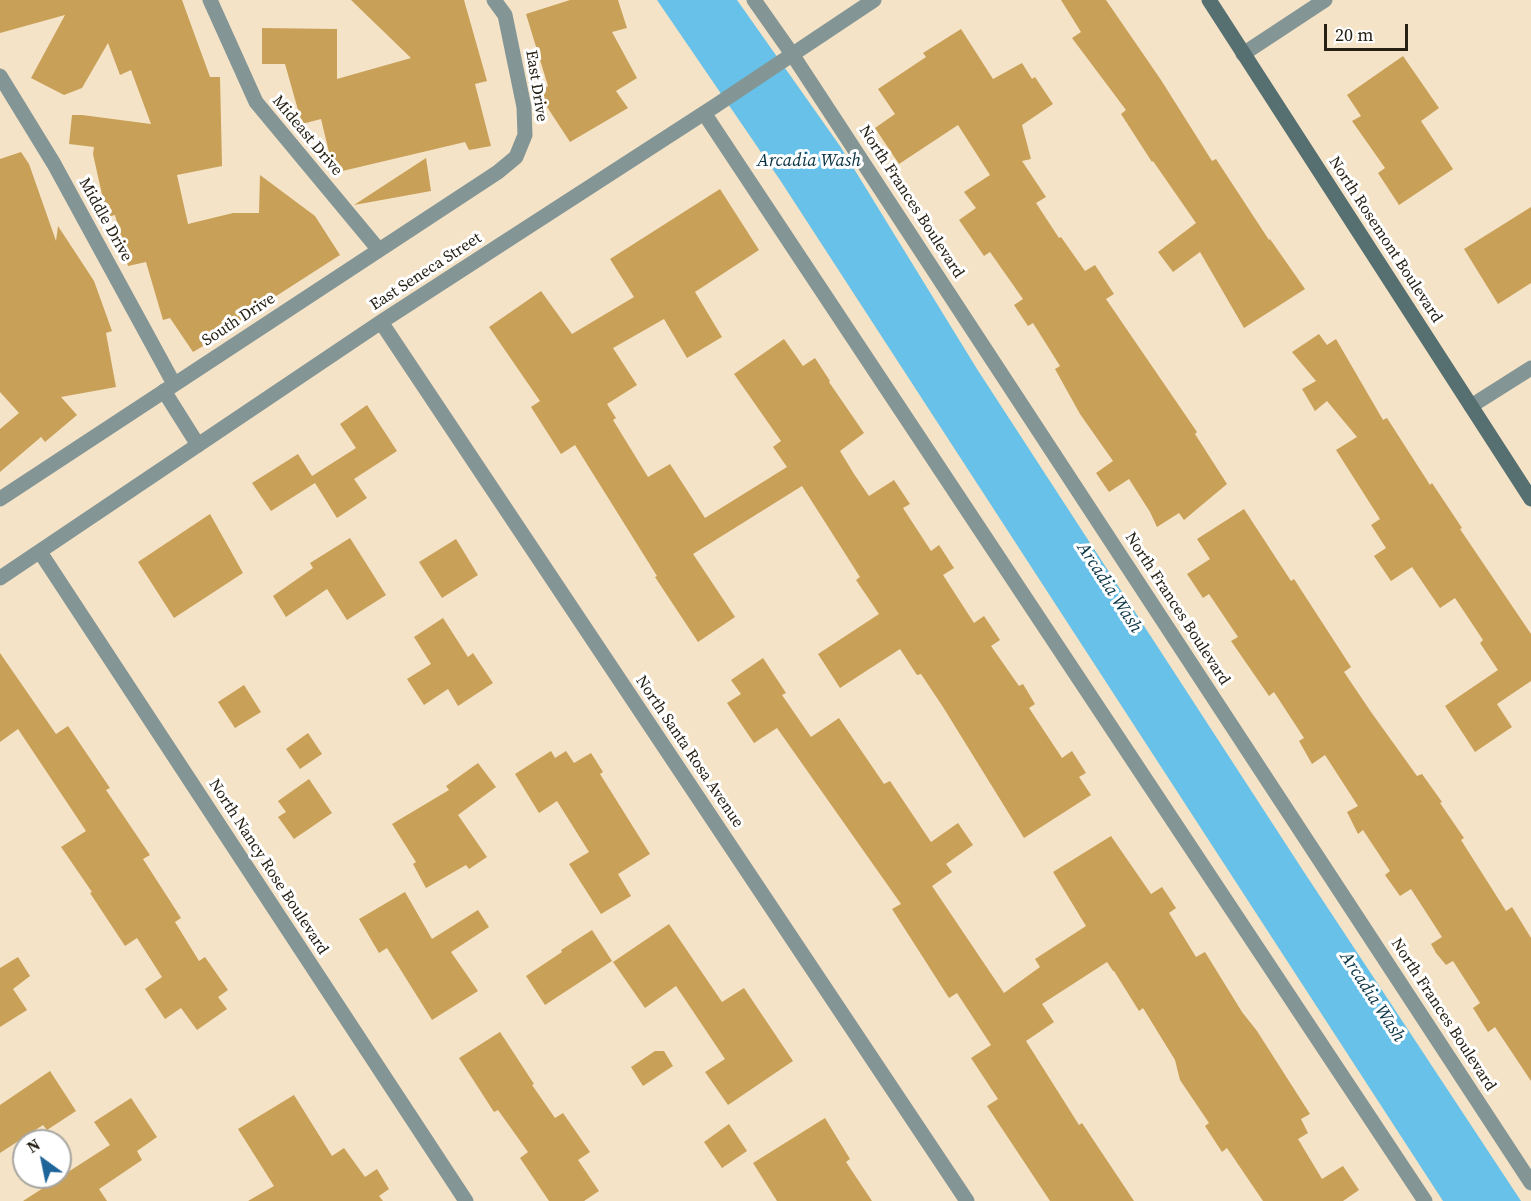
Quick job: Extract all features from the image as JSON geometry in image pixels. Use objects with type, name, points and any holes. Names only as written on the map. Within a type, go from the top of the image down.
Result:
[{"type":"street","name":"Mideast Drive","points":[[210,0],[256,102],[379,250]]},
{"type":"street","name":"East Drive","points":[[494,0],[505,15],[524,107],[525,135],[516,157],[498,172]]},
{"type":"street","name":"North Frances Boulevard","points":[[754,0],[788,57],[1531,1183]]},
{"type":"street","name":"East Seneca Street","points":[[0,578],[381,322],[874,0]]},
{"type":"street","name":"North Rosemont Boulevard","points":[[1209,0],[1531,500]]},
{"type":"street","points":[[1243,54],[1325,0]]},
{"type":"street","name":"Middle Drive","points":[[0,76],[54,164],[198,445]]},
{"type":"street","points":[[709,109],[1425,1201]]},
{"type":"street","name":"South Drive","points":[[0,499],[498,172]]},
{"type":"street","name":"North Santa Rosa Avenue","points":[[381,322],[967,1201]]},
{"type":"street","points":[[1471,406],[1531,368]]},
{"type":"street","name":"North Nancy Rose Boulevard","points":[[40,552],[466,1201]]},
{"type":"water","name":"Arcadia Wash","points":[[657,0],[737,0],[840,146],[977,369],[1521,1201],[1443,1201],[780,180]]},
{"type":"building","points":[[0,0],[182,0],[210,77],[220,77],[222,166],[177,175],[188,224],[233,213],[259,213],[260,175],[315,216],[340,255],[242,318],[244,322],[193,352],[170,318],[163,320],[146,262],[128,266],[115,215],[107,217],[93,154],[94,147],[69,144],[72,115],[151,124],[131,70],[120,75],[108,43],[82,88],[64,95],[31,78],[65,15],[0,33]]},
{"type":"building","points":[[351,0],[464,0],[487,81],[475,84],[491,146],[469,150],[465,142],[334,173],[321,119],[302,124],[285,64],[262,64],[262,28],[337,29],[337,79],[411,58]]},
{"type":"building","points":[[570,0],[618,0],[627,28],[612,32],[637,78],[616,91],[628,108],[570,142],[538,93],[548,86],[526,14]]},
{"type":"building","points":[[1061,0],[1106,0],[1161,80],[1212,161],[1216,159],[1269,240],[1305,289],[1244,328],[1200,252],[1173,272],[1158,252],[1196,223],[1121,114],[1126,110],[1072,38],[1081,32]]},
{"type":"building","points":[[961,29],[993,79],[1022,63],[1032,79],[1035,77],[1053,104],[1022,125],[1031,159],[1022,161],[1046,197],[1036,203],[1059,238],[1061,237],[1085,271],[1095,265],[1114,294],[1106,299],[1197,432],[1195,434],[1227,484],[1184,520],[1179,513],[1157,527],[1129,479],[1109,492],[1096,473],[1113,461],[1080,414],[1055,369],[1060,366],[1033,323],[1028,326],[1014,305],[1023,299],[990,252],[984,256],[959,220],[976,208],[964,192],[990,175],[958,125],[899,164],[875,128],[895,114],[878,89],[926,57],[923,53]]},
{"type":"building","points":[[1403,56],[1439,108],[1421,121],[1453,169],[1399,205],[1378,173],[1385,168],[1352,121],[1361,116],[1347,95]]},
{"type":"building","points":[[21,152],[29,164],[56,241],[58,226],[94,281],[112,331],[106,333],[116,387],[61,397],[77,415],[45,442],[41,437],[0,472],[0,429],[19,413],[0,392],[0,159]]},
{"type":"building","points":[[426,158],[431,191],[354,205]]},
{"type":"building","points":[[720,189],[759,250],[695,292],[722,337],[687,358],[664,319],[613,348],[637,385],[607,404],[616,418],[613,420],[648,477],[670,464],[705,518],[787,467],[773,447],[781,441],[734,374],[784,339],[803,366],[815,358],[864,433],[840,451],[854,474],[869,496],[894,480],[910,504],[903,508],[931,551],[939,545],[954,568],[943,575],[974,623],[984,616],[1000,640],[991,646],[1019,686],[1023,684],[1035,704],[1029,708],[1062,758],[1072,751],[1086,773],[1079,777],[1091,795],[1024,838],[943,707],[921,674],[917,675],[900,649],[840,688],[818,654],[879,614],[856,580],[860,577],[802,486],[693,554],[735,617],[698,642],[655,577],[657,576],[575,445],[561,454],[531,407],[540,401],[489,327],[541,291],[572,334],[634,297],[610,259]]},
{"type":"building","points":[[1531,207],[1531,283],[1498,304],[1464,249]]},
{"type":"building","points":[[1319,334],[1327,345],[1336,339],[1383,420],[1387,418],[1430,485],[1432,483],[1462,528],[1460,529],[1531,634],[1531,681],[1497,704],[1512,727],[1475,752],[1445,706],[1498,670],[1480,643],[1483,640],[1455,598],[1440,608],[1412,567],[1391,581],[1374,556],[1386,548],[1371,525],[1380,519],[1336,450],[1357,437],[1327,401],[1315,411],[1302,389],[1316,381],[1292,352]]},
{"type":"building","points":[[367,405],[397,451],[354,479],[367,498],[337,518],[315,483],[271,511],[252,483],[298,454],[312,476],[356,448],[340,424]]},
{"type":"building","points":[[1244,509],[1291,581],[1294,579],[1351,667],[1344,672],[1417,776],[1422,774],[1442,802],[1440,803],[1464,838],[1461,840],[1506,911],[1512,907],[1531,938],[1531,1081],[1495,1027],[1488,1032],[1473,1008],[1480,1003],[1453,961],[1446,965],[1436,953],[1431,944],[1442,937],[1411,889],[1400,896],[1385,875],[1390,871],[1363,830],[1358,834],[1347,812],[1358,806],[1325,755],[1312,764],[1299,741],[1304,738],[1274,692],[1269,696],[1231,641],[1238,637],[1209,594],[1203,598],[1187,574],[1210,559],[1197,539]]},
{"type":"building","points":[[210,514],[243,573],[174,618],[138,562]]},
{"type":"building","points":[[350,538],[386,595],[347,620],[327,589],[286,617],[273,596],[313,568],[310,563]]},
{"type":"building","points":[[456,539],[478,575],[442,598],[419,562]]},
{"type":"building","points":[[443,618],[468,657],[473,653],[493,683],[458,706],[448,689],[424,705],[407,679],[431,664],[414,637]]},
{"type":"building","points":[[0,653],[56,734],[68,726],[110,788],[106,790],[150,855],[143,859],[181,918],[175,922],[199,961],[205,957],[228,990],[218,997],[227,1009],[197,1030],[181,1008],[165,1019],[145,989],[162,977],[137,938],[125,946],[61,847],[86,831],[18,729],[0,742]]},
{"type":"building","points":[[763,658],[786,693],[782,695],[811,737],[839,718],[884,784],[890,781],[931,842],[958,823],[973,845],[946,864],[952,872],[932,886],[1004,993],[1040,967],[1035,959],[1086,926],[1053,872],[1111,836],[1151,894],[1162,887],[1176,908],[1169,913],[1196,957],[1205,952],[1310,1114],[1301,1119],[1308,1133],[1298,1139],[1322,1179],[1343,1166],[1359,1190],[1343,1201],[1263,1201],[1227,1148],[1222,1152],[1205,1126],[1209,1123],[1180,1080],[1175,1060],[1143,1008],[1139,1011],[1107,962],[1042,1004],[1054,1022],[1026,1041],[1079,1125],[1082,1123],[1134,1201],[1050,1201],[987,1106],[998,1099],[971,1058],[991,1045],[957,993],[949,998],[892,909],[901,904],[777,728],[754,743],[727,703],[741,694],[731,680]]},
{"type":"building","points":[[244,685],[261,712],[235,728],[218,702]]},
{"type":"building","points":[[308,733],[322,754],[300,769],[286,749]]},
{"type":"building","points":[[551,751],[555,758],[566,751],[574,763],[591,753],[603,772],[600,774],[650,854],[618,874],[631,896],[601,914],[569,864],[589,852],[557,801],[539,813],[515,774]]},
{"type":"building","points":[[478,763],[496,787],[458,815],[487,857],[469,869],[466,865],[426,888],[413,864],[416,862],[392,824],[449,790],[446,786]]},
{"type":"building","points":[[309,779],[332,813],[294,839],[278,817],[286,812],[278,801]]},
{"type":"building","points":[[405,892],[432,939],[478,910],[489,927],[451,952],[478,991],[432,1020],[387,948],[379,953],[359,919]]},
{"type":"building","points":[[669,924],[722,1002],[744,988],[793,1061],[728,1105],[705,1072],[725,1059],[676,986],[645,1008],[613,962]]},
{"type":"building","points":[[592,930],[612,961],[545,1005],[526,976]]},
{"type":"building","points":[[18,957],[30,976],[13,989],[27,1010],[0,1027],[0,968]]},
{"type":"building","points":[[500,1032],[555,1118],[563,1113],[590,1152],[578,1160],[599,1191],[584,1201],[549,1201],[520,1158],[528,1152],[498,1110],[494,1112],[459,1058]]},
{"type":"building","points":[[655,1051],[664,1051],[673,1066],[643,1086],[631,1067]]},
{"type":"building","points":[[50,1071],[76,1111],[49,1129],[43,1125],[37,1129],[12,1129],[12,1145],[0,1153],[0,1105]]},
{"type":"building","points":[[294,1095],[332,1156],[344,1148],[365,1177],[377,1169],[389,1189],[379,1196],[383,1201],[248,1201],[274,1186],[238,1129]]},
{"type":"building","points":[[131,1098],[157,1137],[137,1151],[142,1160],[99,1189],[107,1201],[23,1201],[42,1189],[72,1189],[72,1169],[110,1145],[94,1122]]},
{"type":"building","points":[[825,1118],[850,1159],[846,1162],[872,1201],[777,1201],[753,1163]]},
{"type":"building","points":[[729,1124],[747,1151],[722,1168],[704,1142]]}]
